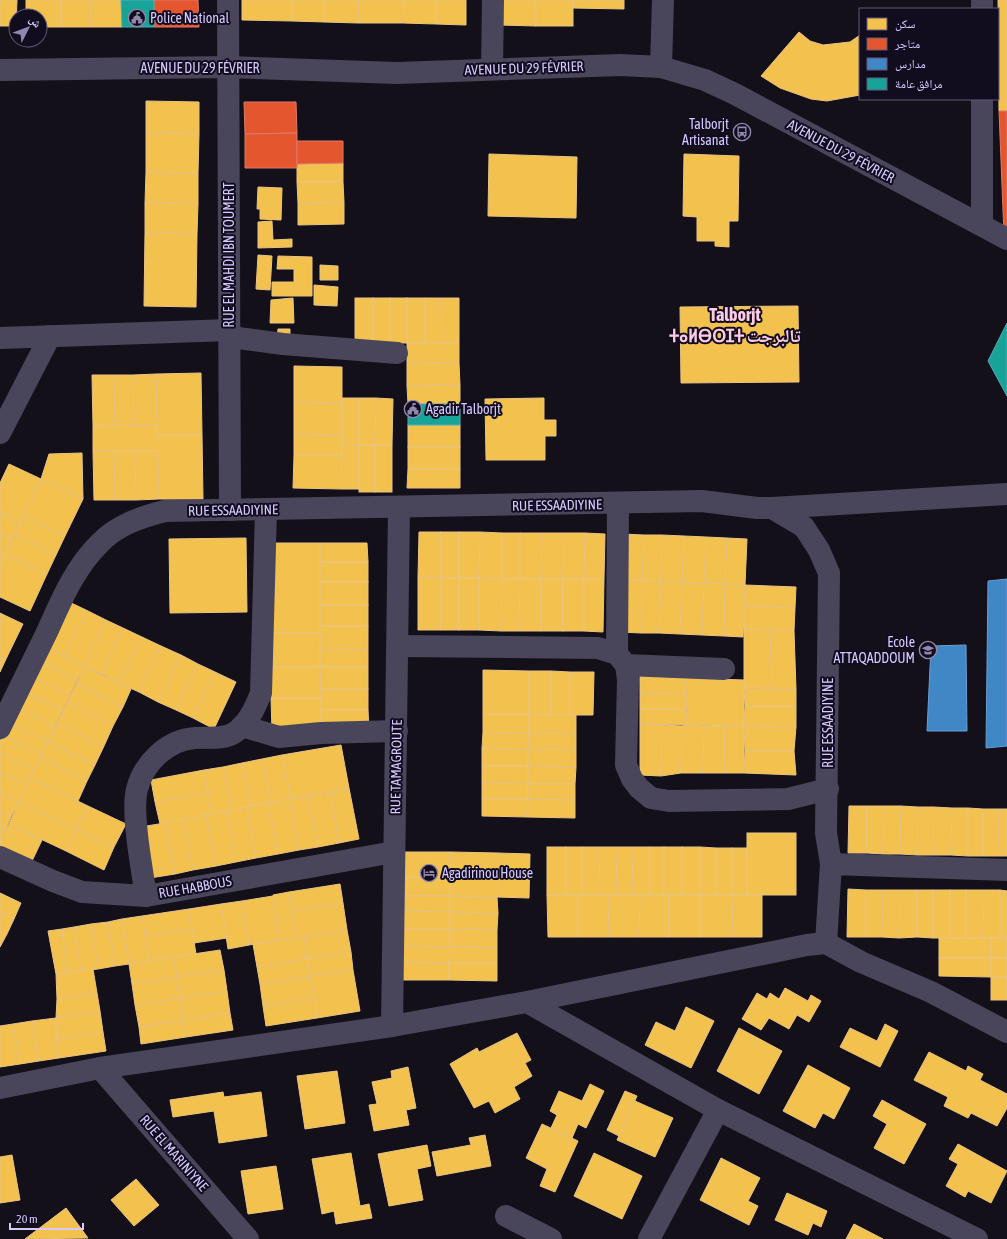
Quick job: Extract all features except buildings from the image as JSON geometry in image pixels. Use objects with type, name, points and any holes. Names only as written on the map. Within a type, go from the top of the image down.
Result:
[{"type":"street","name":"RUE EL MAHDI IBN TOUMERT","points":[[228,0],[230,510]]},
{"type":"street","points":[[492,68],[493,0]]},
{"type":"street","points":[[661,67],[663,0]]},
{"type":"street","name":"AVENUE DU 29 FÉVRIER","points":[[0,70],[228,67],[397,73],[492,68],[620,65],[661,67],[705,80],[735,94],[1007,239]]},
{"type":"street","points":[[982,100],[982,225]]},
{"type":"street","points":[[0,338],[230,334],[283,344],[397,353]]},
{"type":"street","points":[[0,433],[50,336]]},
{"type":"street","points":[[772,508],[1007,494]]},
{"type":"street","name":"RUE ESSAADIYINE","points":[[0,728],[67,590],[85,560],[100,542],[124,525],[146,516],[165,511],[618,504],[702,501],[757,508],[772,508],[804,527],[819,550],[829,573],[828,789],[826,833],[831,864],[826,943]]},
{"type":"street","points":[[618,504],[622,660],[628,680],[626,765],[638,788],[651,798],[670,801],[788,799],[828,789]]},
{"type":"street","name":"RUE TAMAGROUTE","points":[[392,1026],[399,508]]},
{"type":"street","points":[[146,896],[136,818],[137,790],[149,765],[167,746],[182,739],[222,737],[234,732],[242,726],[254,712],[261,693],[266,509]]},
{"type":"street","points":[[398,646],[598,648],[622,660],[724,670]]},
{"type":"street","points":[[242,726],[279,737],[321,733],[397,731]]},
{"type":"street","name":"RUE HABBOUS","points":[[0,857],[53,882],[82,892],[146,896],[394,852]]},
{"type":"street","points":[[831,864],[1007,870]]},
{"type":"street","points":[[0,1088],[100,1068],[392,1026],[526,1002],[807,945],[826,943],[861,962],[931,992],[1007,1032]]},
{"type":"street","points":[[526,1002],[718,1110],[977,1239]]},
{"type":"street","name":"RUE EL MARINIYNE","points":[[100,1068],[248,1239]]},
{"type":"street","points":[[649,1239],[718,1110]]},
{"type":"street","points":[[506,1216],[551,1239]]},
{"type":"place","name":"Police National","points":[[137,18]]},
{"type":"place","name":"Talborjt Artisanat","points":[[742,132]]},
{"type":"place","name":"Agadir Talborjt","points":[[413,409]]},
{"type":"place","name":"Ecole ATTAQADDOUM","points":[[928,650]]},
{"type":"place","name":"Agadirinou House","points":[[429,873]]},
{"type":"district","name":"Talborjt ⵜⴰⵍⴱⵔⵊⵜ تالبرجت","points":[[735,325]]}]
